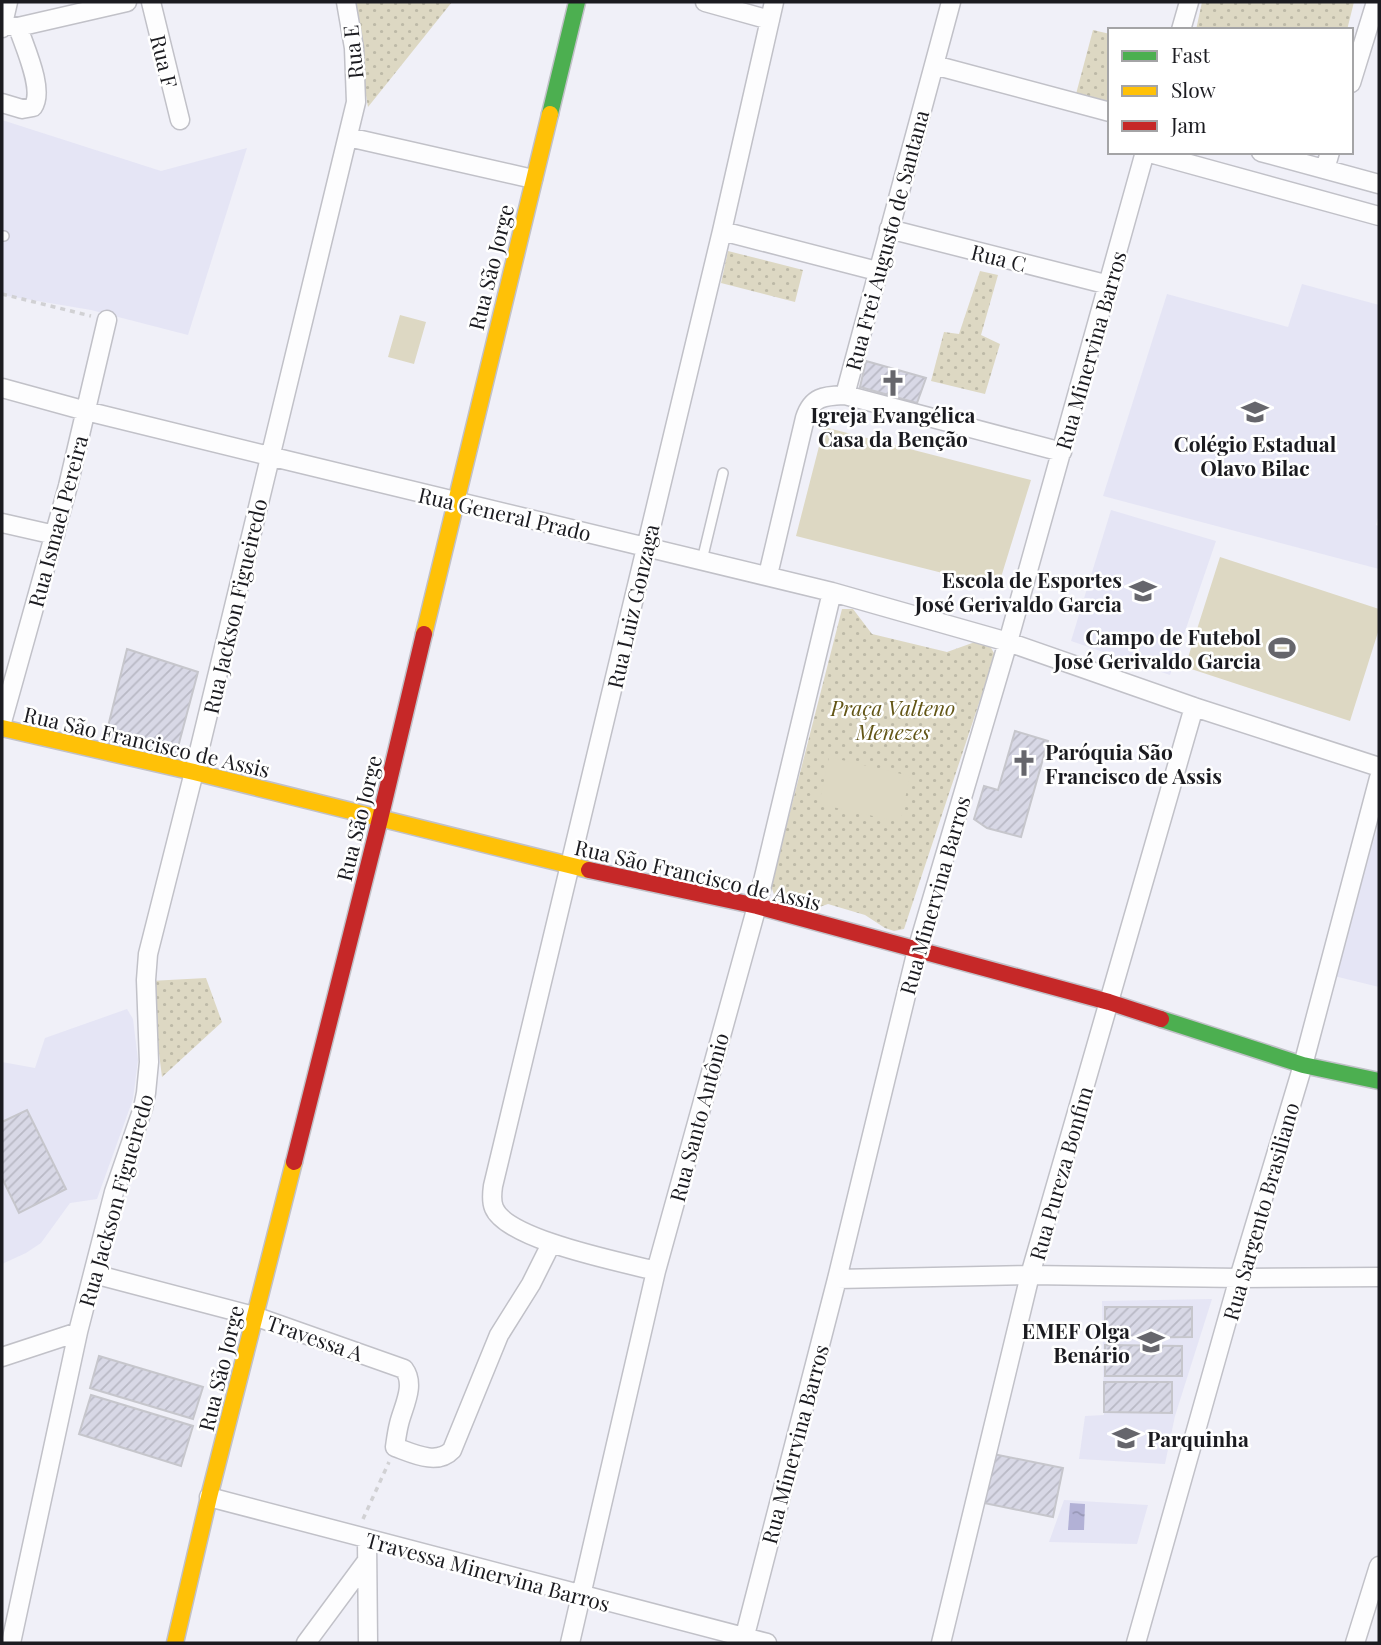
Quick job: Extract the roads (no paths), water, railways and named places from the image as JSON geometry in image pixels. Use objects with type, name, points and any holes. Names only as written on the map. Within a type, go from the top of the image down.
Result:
[{"type":"street","points":[[2,103],[22,109],[33,107],[36,102],[34,74],[8,26],[8,2]]},
{"type":"street","points":[[8,26],[70,9],[127,2]]},
{"type":"street","name":"Rua F","points":[[151,2],[180,120]]},
{"type":"street","name":"Rua E","points":[[346,2],[354,48],[356,102]]},
{"type":"street","name":"Rua São Jorge","points":[[175,1643],[254,1316],[380,819],[577,2]]},
{"type":"street","points":[[705,2],[770,20]]},
{"type":"street","name":"Rua Luiz Gonzaga","points":[[551,1244],[516,1227],[494,1209],[493,1186],[722,231],[774,2]]},
{"type":"street","name":"Rua Frei Augusto de Santana","points":[[768,575],[807,409],[824,397],[845,395],[951,2]]},
{"type":"street","points":[[1182,28],[1189,2]]},
{"type":"street","points":[[1353,77],[1376,2]]},
{"type":"street","points":[[934,65],[1108,111]]},
{"type":"street","name":"Rua Jackson Figueiredo","points":[[11,1643],[78,1332],[114,1192],[146,1093],[149,1062],[146,980],[148,954],[356,102]]},
{"type":"street","points":[[348,137],[533,179]]},
{"type":"street","name":"Rua Minervina Barros","points":[[743,1641],[837,1279],[917,950],[1008,642],[1144,154]]},
{"type":"street","points":[[1152,154],[1379,216]]},
{"type":"street","points":[[1276,154],[1328,161],[1379,184]]},
{"type":"street","name":"Rua C","points":[[889,229],[1109,285]]},
{"type":"street","points":[[722,231],[877,271]]},
{"type":"street","name":"Rua Ismael Pereira","points":[[2,722],[55,535],[107,320]]},
{"type":"street","name":"Rua General Prado","points":[[2,388],[269,456],[832,592],[1008,642],[1194,707],[1379,767]]},
{"type":"street","points":[[845,395],[1062,452]]},
{"type":"street","points":[[2,523],[55,535]]},
{"type":"street","name":"Rua Santo Antônio","points":[[570,1643],[656,1271],[757,906],[832,592]]},
{"type":"street","name":"Rua Pureza Bonfim","points":[[941,1643],[1030,1275],[1194,707]]},
{"type":"street","name":"Rua São Francisco de Assis","points":[[2,728],[194,772],[570,866],[757,906],[1110,1002],[1303,1065],[1379,1081]]},
{"type":"street","name":"Rua Sargento Brasiliano","points":[[1136,1643],[1303,1065],[1379,778]]},
{"type":"street","points":[[551,1244],[656,1271]]},
{"type":"street","name":"Travessa A","points":[[94,1274],[254,1316],[404,1369],[408,1375],[409,1388],[395,1447],[428,1458],[439,1458],[452,1450],[499,1335],[531,1284],[551,1244]]},
{"type":"street","points":[[837,1279],[1030,1275],[1239,1279],[1379,1278]]},
{"type":"street","points":[[2,1357],[78,1332]]},
{"type":"street","name":"Travessa Minervina Barros","points":[[209,1497],[743,1641],[767,1643]]},
{"type":"street","points":[[367,1540],[368,1643]]},
{"type":"street","points":[[306,1643],[366,1562]]},
{"type":"street","points":[[1354,1643],[1379,1566]]},
{"type":"lane","points":[[702,560],[723,473]]},
{"type":"water","points":[[1070,1503],[1085,1504],[1084,1530],[1068,1530]]},
{"type":"place","name":"Igreja Evangélica Casa da Benção","points":[[893,383]]},
{"type":"place","name":"Colégio Estadual Olavo Bilac","points":[[1255,412]]},
{"type":"place","name":"Escola de Esportes José Gerivaldo Garcia","points":[[1143,591]]},
{"type":"place","name":"Campo de Futebol José Gerivaldo Garcia","points":[[1282,648]]},
{"type":"place","name":"Paróquia São Francisco de Assis","points":[[1024,763]]},
{"type":"place","name":"EMEF Olga Benário","points":[[1151,1342]]},
{"type":"place","name":"Parquinha","points":[[1126,1438]]},
{"type":"park label","name":"Praça Valteno Menezes","points":[[893,719]]}]
